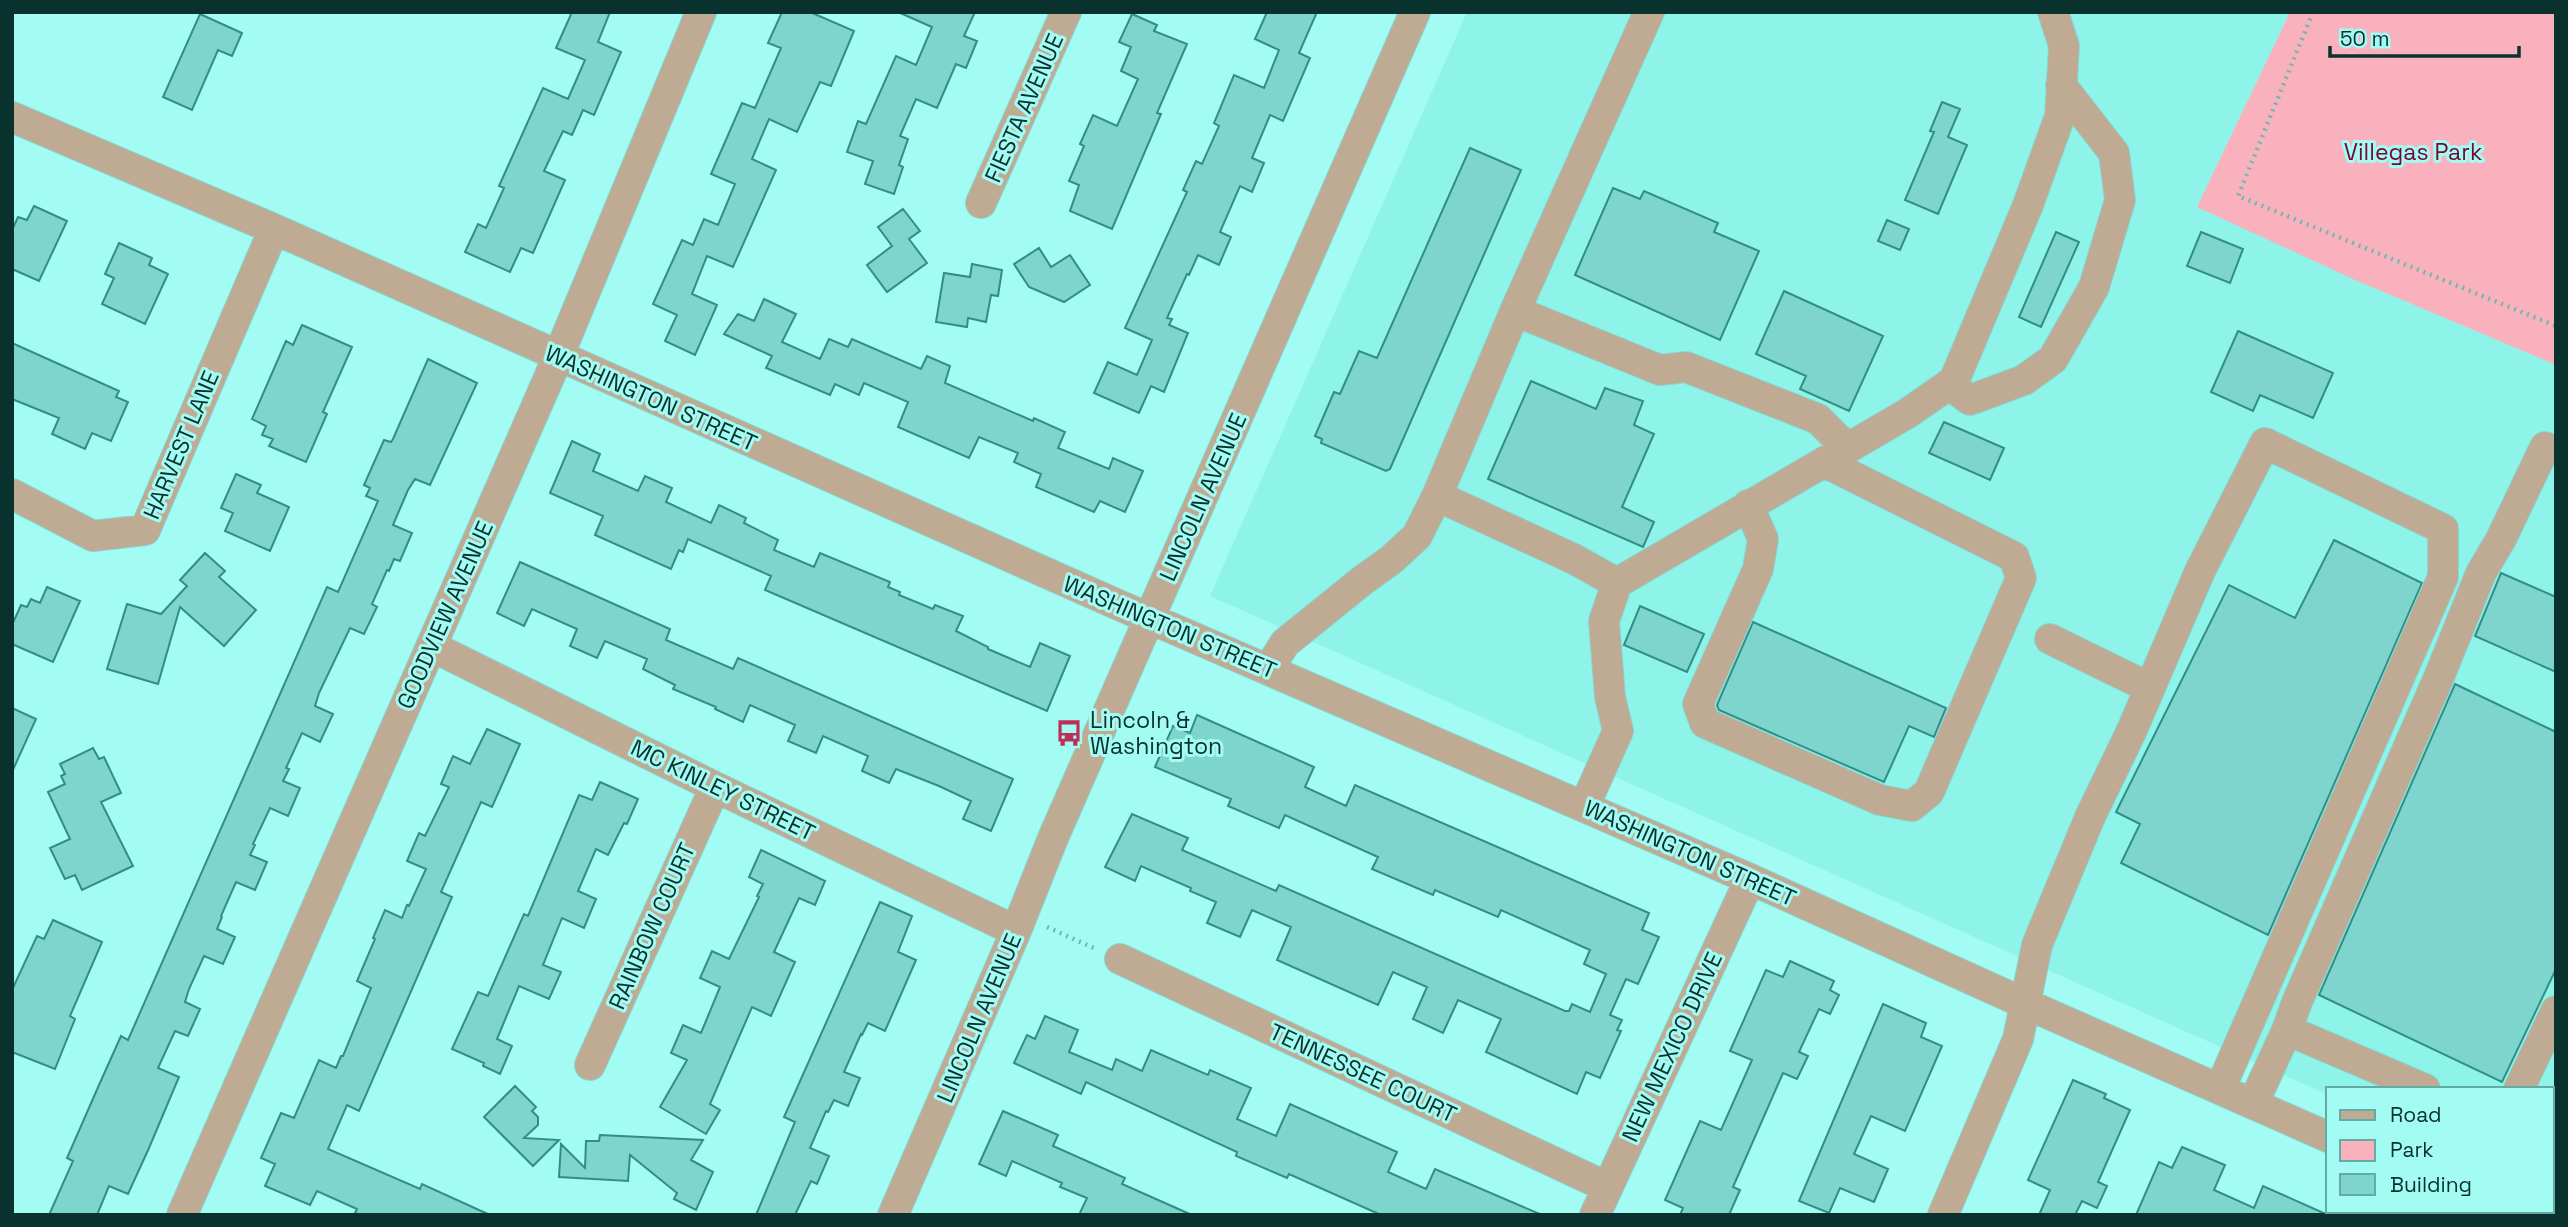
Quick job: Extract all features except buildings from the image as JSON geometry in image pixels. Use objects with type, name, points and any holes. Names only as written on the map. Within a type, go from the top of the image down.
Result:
[{"type":"street","name":"GOODVIEW AVENUE","points":[[184,1214],[558,357],[701,12]]},
{"type":"street","name":"FIESTA AVENUE","points":[[981,203],[1066,12]]},
{"type":"street","name":"LINCOLN AVENUE","points":[[894,1215],[1053,838],[1415,12]]},
{"type":"street","points":[[1268,670],[1285,643],[1363,580],[1391,561],[1417,536],[1649,12]]},
{"type":"street","points":[[1584,807],[1618,731],[1610,697],[1604,621],[1617,583],[1908,413],[1954,381],[2028,205],[2060,116],[2064,46],[2053,12]]},
{"type":"street","points":[[1949,384],[1970,400],[2024,380],[2053,359],[2094,287],[2120,200],[2114,153],[2062,85]]},
{"type":"street","name":"WASHINGTON STREET","points":[[12,117],[274,229],[1150,619],[1750,879],[2326,1136]]},
{"type":"street","name":"HARVEST LANE","points":[[12,494],[93,536],[145,530],[274,229]]},
{"type":"street","points":[[1515,311],[1660,370],[1686,367],[1818,419],[1835,455],[2014,557],[2021,578],[1929,792],[1912,806],[1880,800],[1705,723],[1698,704],[1758,569],[1763,539],[1748,505]]},
{"type":"street","points":[[1943,1215],[2018,1039],[2037,946],[2090,817],[2150,688],[2200,571],[2265,443],[2443,530],[2443,577],[2220,1089]]},
{"type":"street","points":[[2253,1104],[2439,677],[2481,573],[2547,448]]},
{"type":"street","points":[[1437,496],[1574,559],[1617,583]]},
{"type":"street","points":[[2050,639],[2150,688]]},
{"type":"street","name":"MC KINLEY STREET","points":[[431,646],[715,788],[1019,924]]},
{"type":"street","name":"RAINBOW COURT","points":[[590,1065],[715,788]]},
{"type":"street","name":"NEW MEXICO DRIVE","points":[[1595,1215],[1750,879]]},
{"type":"street","name":"TENNESSEE COURT","points":[[1120,959],[1607,1187]]},
{"type":"street","points":[[2520,1087],[2556,1011]]},
{"type":"street","points":[[2287,1030],[2420,1087]]},
{"type":"path","points":[[2313,12],[2238,196],[2556,326]]},
{"type":"path","points":[[1019,924],[1120,959]]},
{"type":"shaded area","points":[[1467,12],[2290,12],[2197,207],[2556,362],[2556,1197],[2554,1087],[2326,1087],[2326,1094],[1210,596]]},
{"type":"green space","name":"Villegas Park","points":[[2290,12],[2556,12],[2556,365],[2353,279],[2197,207]]},
{"type":"place","name":"Lincoln & Washington","points":[[1069,733]]}]
